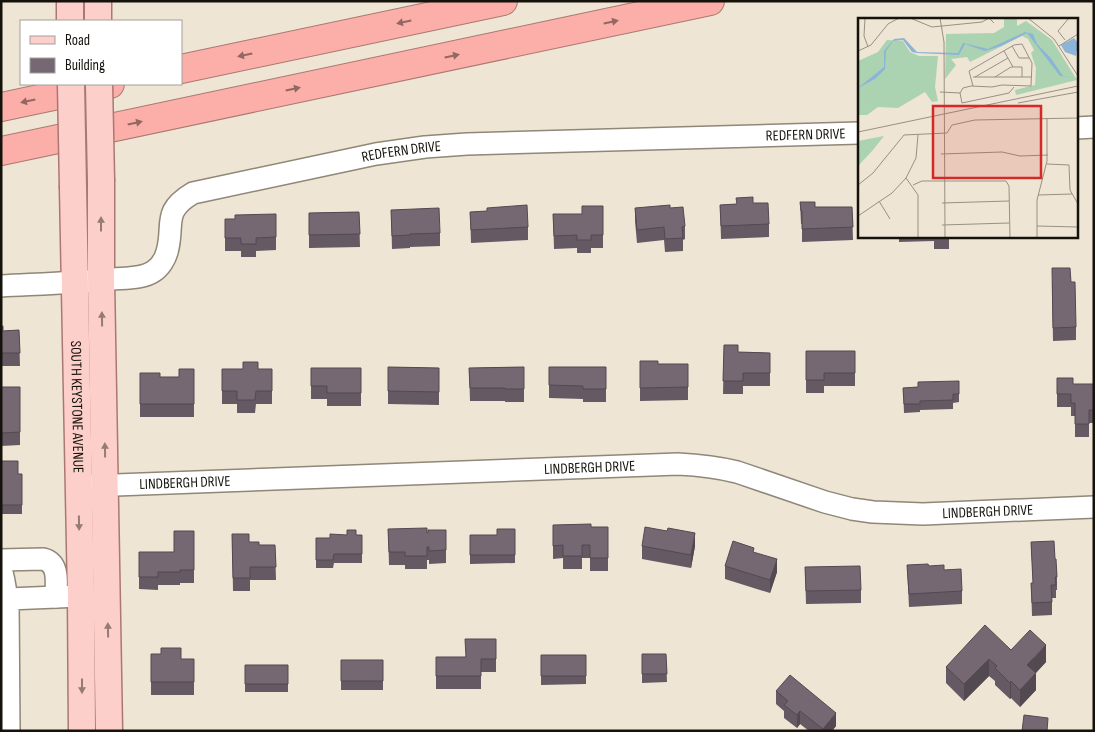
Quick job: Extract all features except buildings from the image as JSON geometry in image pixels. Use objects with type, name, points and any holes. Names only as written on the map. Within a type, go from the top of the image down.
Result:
[{"type":"highway","points":[[182,69],[503,1]]},
{"type":"highway","points":[[1,152],[710,1]]},
{"type":"highway","points":[[1,107],[105,85]]},
{"type":"main road","points":[[70,1],[70,20]]},
{"type":"main road","points":[[98,1],[98,20]]},
{"type":"main road","name":"SOUTH KEYSTONE AVENUE","points":[[71,85],[79,486],[69,596],[82,731]]},
{"type":"main road","name":"SOUTH KEYSTONE AVENUE","points":[[99,85],[109,731]]},
{"type":"street","points":[[1078,128],[1094,127]]},
{"type":"street","name":"REDFERN DRIVE","points":[[1,286],[141,276],[154,271],[164,260],[168,250],[171,217],[174,210],[182,200],[193,193],[376,154],[425,147],[467,144],[858,134]]},
{"type":"street","name":"LINDBERGH DRIVE","points":[[79,486],[698,464],[724,468],[825,502],[873,512],[923,514],[1094,507]]},
{"type":"street","points":[[1,560],[43,559],[50,561],[69,596],[8,599]]},
{"type":"street","points":[[1,570],[4,576],[8,599],[9,731]]}]
